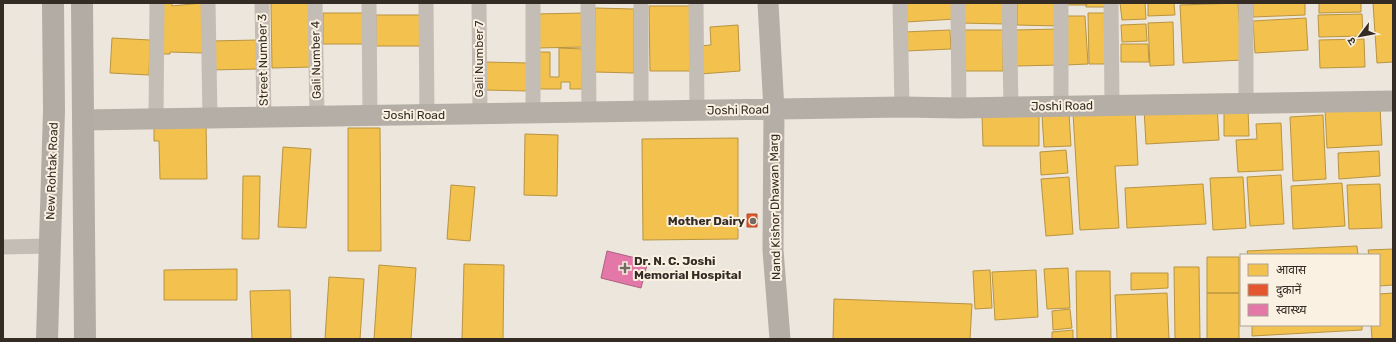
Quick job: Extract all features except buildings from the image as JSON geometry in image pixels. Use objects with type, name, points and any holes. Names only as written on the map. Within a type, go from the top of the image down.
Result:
[{"type":"main road","name":"New Rohtak Road","points":[[47,339],[54,111],[53,3]]},
{"type":"main road","points":[[82,3],[85,339]]},
{"type":"street","points":[[156,119],[157,3]]},
{"type":"street","points":[[208,3],[210,116]]},
{"type":"street","name":"Street Number 3","points":[[262,3],[264,117]]},
{"type":"street","name":"Gali Number 4","points":[[315,3],[317,116]]},
{"type":"street","points":[[369,3],[370,116]]},
{"type":"street","points":[[426,3],[427,116]]},
{"type":"street","name":"Gali Number 7","points":[[479,3],[480,114]]},
{"type":"street","points":[[532,3],[533,114]]},
{"type":"street","points":[[588,3],[588,112]]},
{"type":"street","points":[[640,3],[641,112]]},
{"type":"street","points":[[696,3],[697,111]]},
{"type":"street","name":"Nand Kishor Dhawan Marg","points":[[768,3],[774,110],[773,250],[780,339]]},
{"type":"street","points":[[900,3],[902,107]]},
{"type":"street","points":[[958,3],[959,108]]},
{"type":"street","points":[[1009,3],[1011,106]]},
{"type":"street","points":[[1061,3],[1061,106]]},
{"type":"street","points":[[1111,3],[1112,105]]},
{"type":"street","points":[[1246,3],[1246,103]]},
{"type":"street","name":"Joshi Road","points":[[83,120],[156,119],[210,116],[427,116],[902,107],[959,108],[1393,101]]},
{"type":"street","points":[[3,247],[50,246]]},
{"type":"place","name":"Mother Dairy","points":[[753,221]]},
{"type":"place","name":"Dr. N. C. Joshi Memorial Hospital","points":[[625,268]]}]
